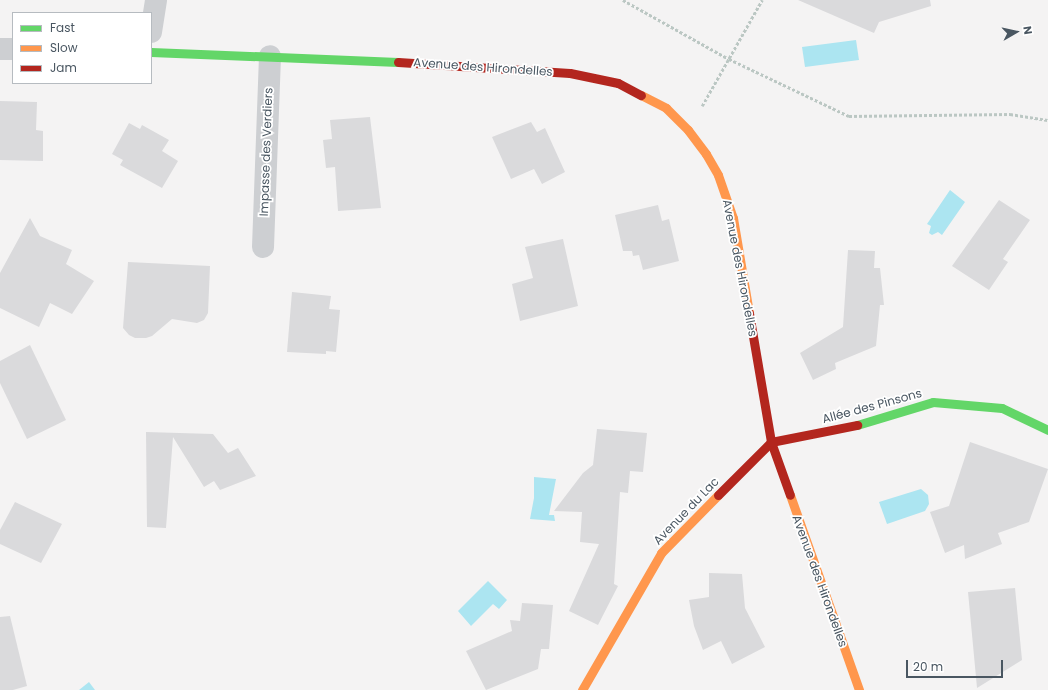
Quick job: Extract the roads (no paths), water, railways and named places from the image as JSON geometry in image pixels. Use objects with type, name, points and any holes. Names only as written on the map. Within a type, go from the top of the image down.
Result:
[{"type":"street","points":[[152,26],[156,0]]},
{"type":"street","points":[[0,49],[12,49]]},
{"type":"street","name":"Avenue des Hirondelles","points":[[152,52],[425,63],[570,73],[618,83],[666,108],[688,130],[706,154],[718,175],[729,205],[771,442],[859,690]]},
{"type":"street","name":"Impasse des Verdiers","points":[[263,247],[270,56]]},
{"type":"street","name":"Allée des Pinsons","points":[[771,442],[854,426],[933,402],[1002,408],[1048,430]]},
{"type":"street","name":"Avenue du Lac","points":[[582,690],[661,553],[771,442]]},
{"type":"water","points":[[856,40],[859,60],[805,67],[802,47]]},
{"type":"water","points":[[950,190],[965,202],[942,235],[938,232],[932,235],[929,233],[931,226],[927,224]]},
{"type":"water","points":[[534,477],[556,479],[549,515],[554,515],[555,521],[530,519],[534,498]]},
{"type":"water","points":[[921,489],[928,495],[929,504],[925,511],[887,524],[879,502]]},
{"type":"water","points":[[488,581],[507,600],[499,609],[493,604],[471,626],[458,611]]},
{"type":"water","points":[[89,682],[95,690],[79,690]]}]
